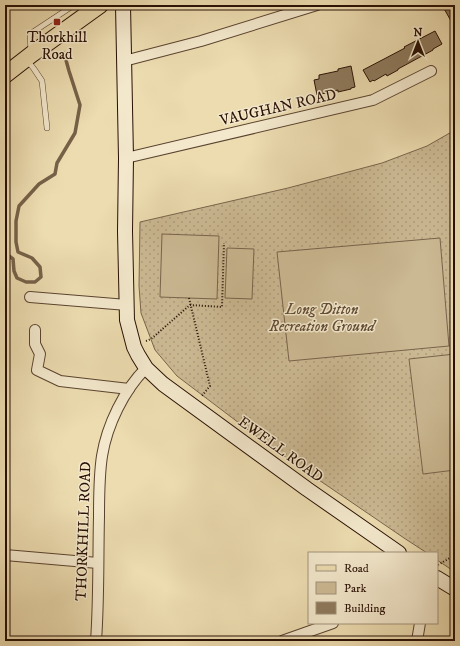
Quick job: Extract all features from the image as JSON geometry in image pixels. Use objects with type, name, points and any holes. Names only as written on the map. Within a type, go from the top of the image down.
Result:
[{"type":"main road","points":[[5,75],[91,7]]},
{"type":"street","points":[[123,5],[127,320],[134,346],[146,368]]},
{"type":"street","points":[[124,61],[201,41],[317,5]]},
{"type":"street","name":"VAUGHAN ROAD","points":[[126,158],[373,100],[431,71]]},
{"type":"street","points":[[30,297],[127,305]]},
{"type":"street","points":[[35,330],[35,344],[40,354],[38,370],[60,381],[129,389]]},
{"type":"street","name":"EWELL ROAD","points":[[146,368],[163,384],[194,407],[397,552]]},
{"type":"street","name":"THORKHILL ROAD","points":[[96,641],[98,618],[99,488],[102,456],[109,429],[129,389],[136,378],[146,368]]},
{"type":"street","points":[[5,555],[98,563]]},
{"type":"street","points":[[438,579],[455,589]]},
{"type":"street","points":[[282,641],[330,624]]},
{"type":"street","points":[[417,641],[420,624]]},
{"type":"lane","points":[[47,128],[42,81],[34,69],[29,56],[30,34],[74,5]]},
{"type":"path","points":[[134,346],[151,339],[190,305],[222,306],[224,243]]},
{"type":"path","points":[[189,298],[210,386],[194,407]]},
{"type":"path","points":[[438,564],[455,555]]},
{"type":"green space","name":"Long Ditton Recreation Ground","points":[[455,130],[455,572],[438,561],[438,552],[425,552],[404,538],[272,448],[177,376],[155,350],[141,313],[139,286],[140,222],[288,188],[382,163],[427,146]]},
{"type":"green space","points":[[162,234],[219,236],[217,299],[160,297]]},
{"type":"green space","points":[[440,238],[449,346],[289,361],[277,252]]},
{"type":"green space","points":[[227,248],[254,249],[252,299],[225,298]]},
{"type":"green space","points":[[455,354],[455,470],[423,474],[409,359]]},
{"type":"building","points":[[442,5],[455,5],[455,28]]},
{"type":"building","points":[[435,31],[442,44],[387,76],[386,74],[370,82],[363,70]]},
{"type":"building","points":[[351,66],[355,87],[338,92],[338,90],[317,95],[314,80],[319,79],[319,75],[338,71],[338,69]]},
{"type":"waterway","points":[[5,255],[13,259],[14,271],[17,278],[26,282],[35,282],[41,277],[40,267],[32,258],[18,252],[16,242],[16,221],[19,206],[39,184],[55,174],[57,163],[75,133],[80,105],[64,53]]},
{"type":"place","name":"Thorkhill Road","points":[[57,22]]}]
